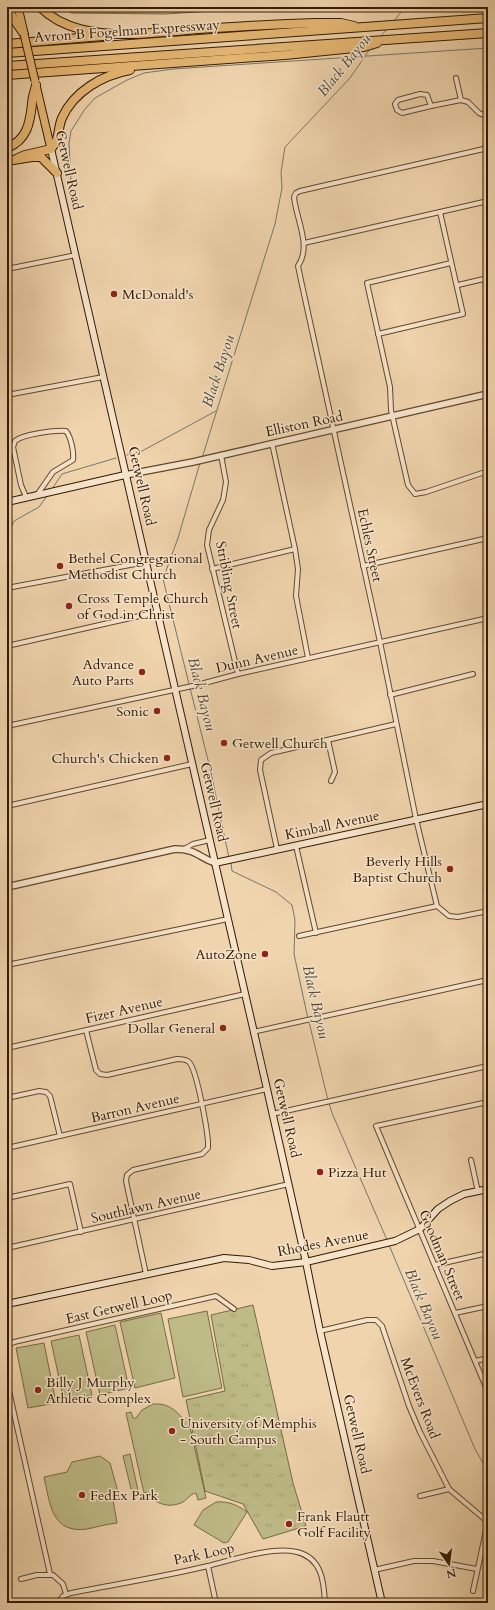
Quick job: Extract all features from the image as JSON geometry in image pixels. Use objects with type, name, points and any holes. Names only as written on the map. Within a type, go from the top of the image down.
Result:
[{"type":"highway","points":[[8,7],[13,18],[24,34]]},
{"type":"highway","points":[[40,7],[57,20],[80,29],[96,32],[134,33]]},
{"type":"highway","name":"Avron B Fogelman Expressway","points":[[7,53],[488,18]]},
{"type":"highway","points":[[7,44],[134,33],[315,23],[341,23],[363,27]]},
{"type":"highway","points":[[7,75],[285,55],[354,45],[364,47],[393,39],[488,33]]},
{"type":"highway","name":"Avron B Fogelman Expressway","points":[[7,66],[354,45]]},
{"type":"highway","points":[[7,161],[51,149],[57,139],[60,123],[66,111],[76,97],[90,86],[105,78],[124,71],[176,63]]},
{"type":"highway","points":[[7,148],[18,142],[28,129],[36,83]]},
{"type":"highway","points":[[18,158],[41,157],[57,173]]},
{"type":"main road","name":"Getwell Road","points":[[18,7],[289,1184],[320,1331],[382,1603]]},
{"type":"main road","points":[[7,502],[125,476]]},
{"type":"main road","name":"Kimball Avenue","points":[[215,863],[488,804]]},
{"type":"main road","name":"Rhodes Avenue","points":[[7,1304],[224,1258],[250,1260],[272,1266],[306,1262],[409,1235],[420,1229],[438,1209],[450,1201],[464,1194],[488,1189]]},
{"type":"street","points":[[456,78],[461,100]]},
{"type":"street","points":[[431,106],[428,97],[423,94],[398,100],[395,104],[397,110],[402,113],[461,100],[468,102],[476,111],[488,117]]},
{"type":"street","name":"Echles Street","points":[[437,906],[416,819],[380,642],[298,266],[303,259],[304,244],[294,197],[296,192],[488,148]]},
{"type":"street","points":[[304,244],[488,201]]},
{"type":"street","points":[[378,334],[463,314],[458,285],[451,264],[440,212]]},
{"type":"street","points":[[7,269],[76,256]]},
{"type":"street","points":[[451,264],[366,283],[390,386],[392,416],[408,485],[415,494],[426,492],[488,471]]},
{"type":"street","points":[[458,285],[488,278]]},
{"type":"street","points":[[7,395],[103,377]]},
{"type":"street","name":"Elliston Road","points":[[125,476],[194,462],[488,394]]},
{"type":"street","points":[[26,497],[21,485],[13,447],[15,441],[31,434],[66,431],[69,436],[73,460],[61,465],[53,472],[36,495]]},
{"type":"street","points":[[272,443],[295,549],[298,569],[296,596],[308,658]]},
{"type":"street","name":"Stribling Street","points":[[221,455],[226,482],[223,500],[209,530],[207,545],[238,674]]},
{"type":"street","points":[[363,566],[488,538]]},
{"type":"street","points":[[212,569],[295,549]]},
{"type":"street","points":[[7,588],[146,562]]},
{"type":"street","points":[[7,646],[157,612]]},
{"type":"street","name":"Dunn Avenue","points":[[7,726],[183,688],[238,674],[488,618]]},
{"type":"street","points":[[390,695],[473,674]]},
{"type":"street","points":[[277,849],[260,770],[262,760],[271,753],[396,724]]},
{"type":"street","points":[[328,740],[335,772],[331,781]]},
{"type":"street","points":[[7,806],[192,764]]},
{"type":"street","points":[[184,849],[193,844],[210,840]]},
{"type":"street","points":[[296,846],[316,933]]},
{"type":"street","points":[[7,887],[175,849],[187,849],[215,863]]},
{"type":"street","points":[[299,936],[437,906],[449,916],[458,918],[488,911]]},
{"type":"street","points":[[7,966],[228,918]]},
{"type":"street","points":[[253,1032],[483,981]]},
{"type":"street","name":"Fizer Avenue","points":[[7,1048],[245,994]]},
{"type":"street","points":[[86,1030],[96,1070],[100,1074],[107,1075],[177,1059],[185,1059],[190,1062],[193,1069],[202,1104],[209,1141],[208,1148],[202,1154],[133,1170],[127,1175],[126,1181],[146,1274]]},
{"type":"street","points":[[272,1114],[488,1066]]},
{"type":"street","name":"Barron Avenue","points":[[7,1148],[267,1089]]},
{"type":"street","points":[[7,1098],[39,1091],[46,1092],[50,1096],[60,1136]]},
{"type":"street","name":"Goodman Street","points":[[488,1102],[376,1126],[488,1392]]},
{"type":"street","points":[[471,1160],[478,1192]]},
{"type":"street","points":[[7,1198],[70,1184],[81,1232]]},
{"type":"street","name":"Southlawn Avenue","points":[[7,1248],[289,1184]]},
{"type":"street","points":[[434,1265],[488,1253]]},
{"type":"street","name":"East Getwell Loop","points":[[7,1346],[14,1342],[216,1296],[234,1309]]},
{"type":"street","points":[[455,1313],[488,1306]]},
{"type":"street","name":"McEvers Road","points":[[320,1331],[367,1320],[376,1320],[382,1326],[409,1406],[422,1438],[449,1489],[488,1522]]},
{"type":"street","points":[[475,1361],[488,1358]]},
{"type":"street","points":[[7,1382],[50,1574]]},
{"type":"street","points":[[420,1496],[449,1489]]},
{"type":"street","points":[[473,1591],[488,1522]]},
{"type":"street","name":"Park Loop","points":[[66,1594],[208,1566],[273,1551],[298,1552],[314,1562],[320,1569],[323,1577],[325,1603]]},
{"type":"street","points":[[374,1570],[414,1561],[433,1561],[478,1569]]},
{"type":"street","points":[[208,1566],[216,1603]]},
{"type":"street","points":[[21,1579],[37,1575],[50,1574],[58,1578],[63,1584],[66,1594],[58,1603]]},
{"type":"green space","points":[[66,7],[276,7],[165,14],[71,13]]},
{"type":"green space","points":[[253,1305],[293,1483],[306,1526],[263,1539],[243,1504],[205,1491],[186,1400],[225,1391],[211,1315]]},
{"type":"green space","points":[[207,1311],[222,1388],[183,1397],[168,1319]]},
{"type":"green space","points":[[161,1313],[175,1378],[135,1388],[120,1322]]},
{"type":"green space","points":[[115,1325],[129,1388],[100,1395],[86,1332]]},
{"type":"green space","points":[[79,1335],[92,1395],[64,1401],[51,1341]]},
{"type":"green space","points":[[44,1343],[56,1403],[28,1408],[16,1348]]},
{"type":"green space","points":[[153,1404],[167,1406],[177,1412],[183,1419],[188,1418],[206,1498],[198,1500],[196,1493],[192,1494],[183,1502],[168,1505],[154,1500],[146,1492],[144,1493],[126,1413],[131,1412],[133,1418],[136,1418],[142,1410]]},
{"type":"green space","points":[[130,1454],[139,1495],[133,1497],[123,1456]]},
{"type":"green space","name":"FedEx Park","points":[[100,1456],[110,1463],[118,1492],[113,1500],[117,1523],[87,1529],[66,1527],[59,1522],[54,1515],[48,1497],[44,1477],[67,1472],[72,1462]]},
{"type":"green space","points":[[216,1502],[233,1504],[247,1512],[228,1542],[224,1543],[194,1525],[203,1510]]},
{"type":"waterway","name":"Black Bayou","points":[[394,21],[405,7]]},
{"type":"waterway","name":"Black Bayou","points":[[381,36],[387,29]]},
{"type":"waterway","points":[[71,183],[69,143],[71,131],[85,109],[95,98],[127,80],[144,73],[173,69],[488,48]]},
{"type":"waterway","name":"Black Bayou","points":[[202,458],[275,224],[282,188],[281,172],[285,147],[350,78],[370,49]]},
{"type":"waterway","points":[[127,455],[142,451],[216,411]]},
{"type":"waterway","points":[[52,489],[62,474],[116,458]]},
{"type":"waterway","name":"Black Bayou","points":[[189,684],[163,579],[178,538],[200,463]]},
{"type":"waterway","points":[[7,536],[14,521],[39,507],[47,496]]},
{"type":"waterway","name":"Black Bayou","points":[[190,688],[210,768],[229,858]]},
{"type":"waterway","name":"Black Bayou","points":[[231,863],[232,871],[276,892],[292,905],[295,920],[294,954],[308,1019]]},
{"type":"waterway","name":"Black Bayou","points":[[309,1022],[328,1100]]},
{"type":"waterway","name":"Black Bayou","points":[[329,1103],[387,1240]]},
{"type":"waterway","name":"Black Bayou","points":[[389,1245],[475,1449],[488,1472]]},
{"type":"place","name":"McDonald's","points":[[114,294]]},
{"type":"place","name":"Bethel Congregational Methodist Church","points":[[60,566]]},
{"type":"place","name":"Cross Temple Church of God in Christ","points":[[69,606]]},
{"type":"place","name":"Advance Auto Parts","points":[[142,672]]},
{"type":"place","name":"Sonic","points":[[157,711]]},
{"type":"place","name":"Getwell Church","points":[[224,743]]},
{"type":"place","name":"Church's Chicken","points":[[167,758]]},
{"type":"place","name":"Beverly Hills Baptist Church","points":[[450,869]]},
{"type":"place","name":"AutoZone","points":[[265,954]]},
{"type":"place","name":"Dollar General","points":[[223,1028]]},
{"type":"place","name":"Pizza Hut","points":[[320,1172]]},
{"type":"place","name":"Billy J Murphy Athletic Complex","points":[[38,1390]]},
{"type":"place","name":"University of Memphis - South Campus","points":[[172,1431]]},
{"type":"place","name":"FedEx Park","points":[[82,1495]]},
{"type":"place","name":"Frank Flautt Golf Facility","points":[[289,1524]]}]
